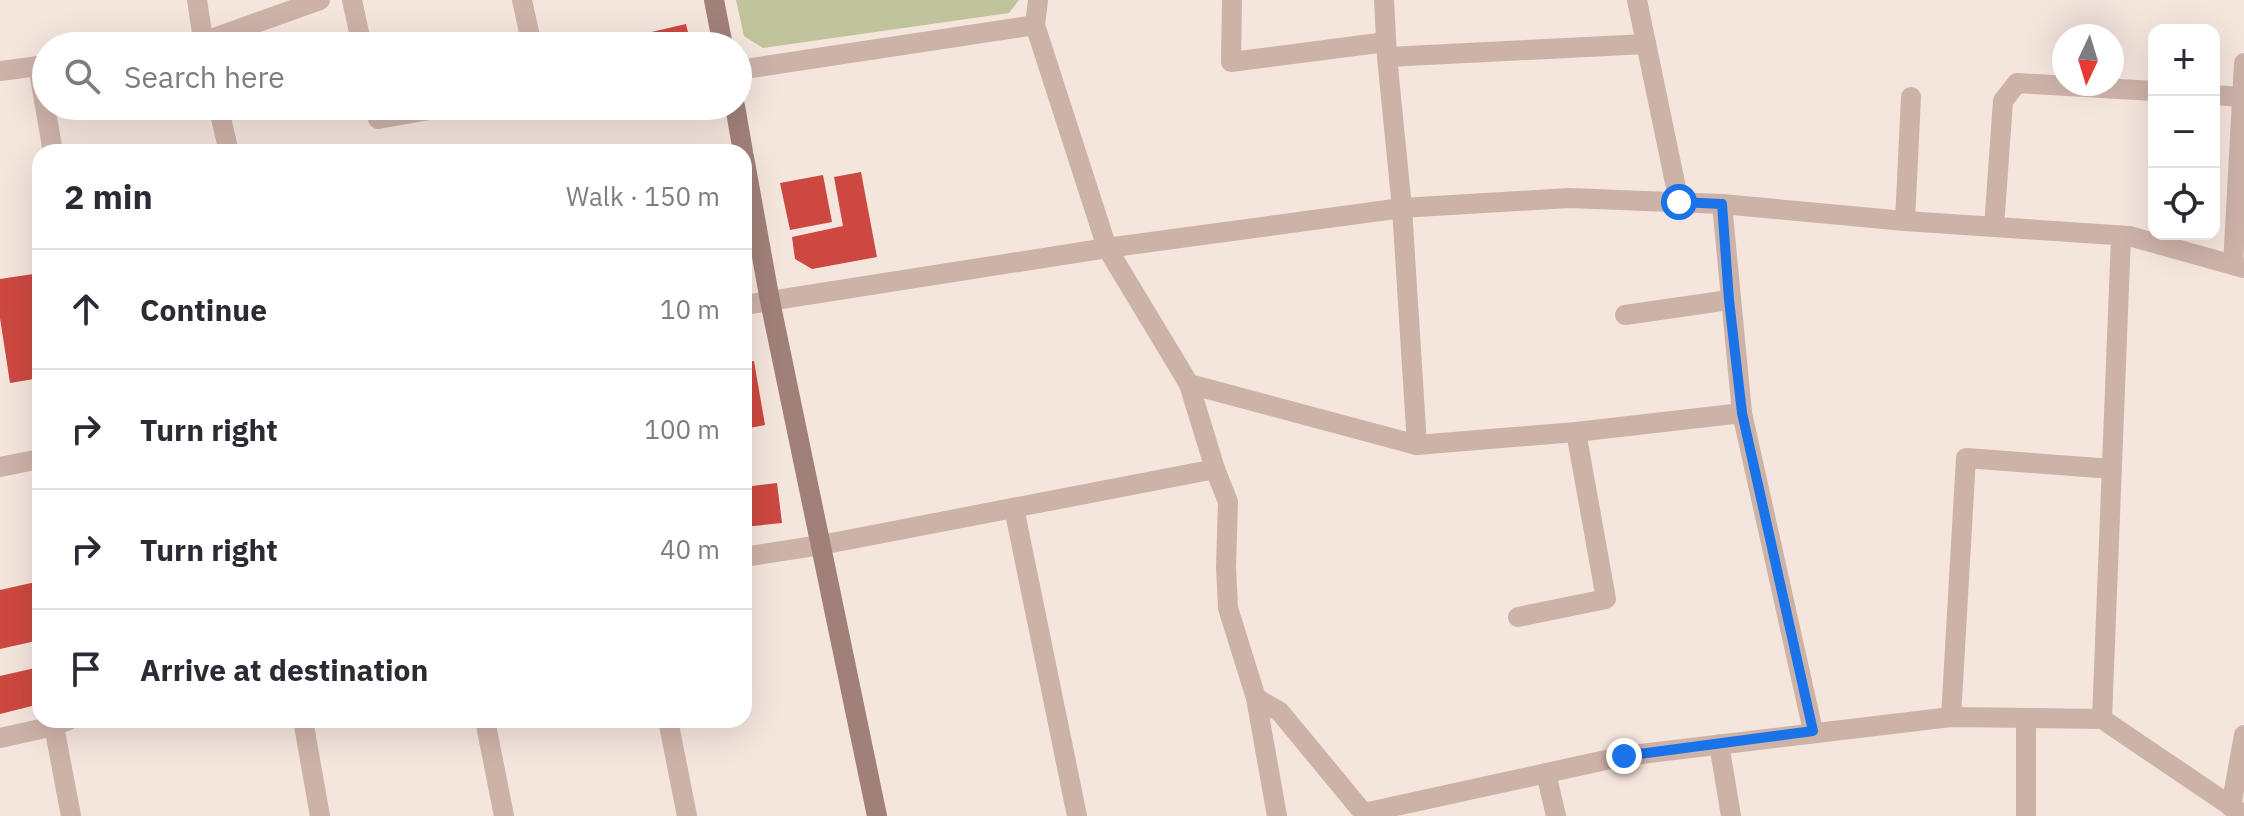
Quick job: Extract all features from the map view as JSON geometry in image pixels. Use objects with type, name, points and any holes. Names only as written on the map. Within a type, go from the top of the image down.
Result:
[{"type":"street","points":[[197,0],[202,32]]},
{"type":"street","points":[[236,32],[320,0]]},
{"type":"street","points":[[352,0],[359,32]]},
{"type":"street","points":[[522,0],[529,32]]},
{"type":"street","points":[[714,0],[720,32]]},
{"type":"street","points":[[1038,0],[1035,25],[1107,248],[1189,384],[1228,502],[1228,608],[1256,698],[1277,816]]},
{"type":"street","points":[[1232,0],[1231,62],[1386,49],[1646,44]]},
{"type":"street","points":[[1384,0],[1402,208],[1417,445]]},
{"type":"street","points":[[1637,0],[1679,202]]},
{"type":"street","points":[[752,68],[1035,25]]},
{"type":"street","points":[[752,304],[1107,248],[1402,208],[1569,198],[1722,204],[2121,236],[2238,266],[2244,63]]},
{"type":"street","points":[[0,71],[32,67]]},
{"type":"street","points":[[1994,227],[2003,101],[2017,83],[2148,91]]},
{"type":"street","points":[[2220,95],[2242,97]]},
{"type":"street","points":[[1905,221],[1911,97]]},
{"type":"street","points":[[49,120],[52,144]]},
{"type":"street","points":[[221,120],[227,144]]},
{"type":"street","points":[[738,120],[742,144]]},
{"type":"street","points":[[752,199],[770,301],[877,816]]},
{"type":"street","points":[[1722,204],[1742,413],[1813,731]]},
{"type":"street","points":[[2102,719],[2121,236]]},
{"type":"street","points":[[1625,315],[1729,300]]},
{"type":"street","points":[[1189,384],[1417,445],[1576,432],[1742,413]]},
{"type":"street","points":[[1518,617],[1606,599],[1576,432]]},
{"type":"street","points":[[1951,717],[1966,458],[2112,469]]},
{"type":"street","points":[[0,467],[32,461]]},
{"type":"street","points":[[752,556],[1215,469]]},
{"type":"street","points":[[1014,508],[1077,816]]},
{"type":"street","points":[[1256,698],[1280,712],[1365,814],[1624,756],[1813,731],[1951,717],[2102,719],[2235,813],[2244,735]]},
{"type":"street","points":[[2026,718],[2026,816]]},
{"type":"street","points":[[0,738],[41,728]]},
{"type":"street","points":[[62,728],[71,816]]},
{"type":"street","points":[[304,728],[320,816]]},
{"type":"street","points":[[487,728],[504,816]]},
{"type":"street","points":[[670,728],[687,816]]},
{"type":"street","points":[[1719,744],[1731,816]]},
{"type":"street","points":[[1546,773],[1556,816]]},
{"type":"green space","points":[[736,0],[1019,0],[1009,13],[763,48],[752,41],[752,32],[743,32]]},
{"type":"building","points":[[686,24],[688,32],[651,32]]},
{"type":"building","points":[[861,172],[877,257],[812,269],[795,259],[792,237],[843,226],[834,177]]},
{"type":"building","points":[[823,175],[832,222],[790,230],[780,183]]},
{"type":"building","points":[[32,274],[32,379],[10,383],[0,318],[0,279]]},
{"type":"building","points":[[752,361],[765,425],[752,427]]},
{"type":"building","points":[[777,483],[782,523],[752,526],[752,486]]},
{"type":"building","points":[[32,583],[32,642],[0,649],[0,590]]},
{"type":"building","points":[[32,669],[32,706],[0,714],[0,676]]},
{"type":"route","points":[[1624,756],[1813,731],[1742,413],[1722,204],[1679,202]]}]
